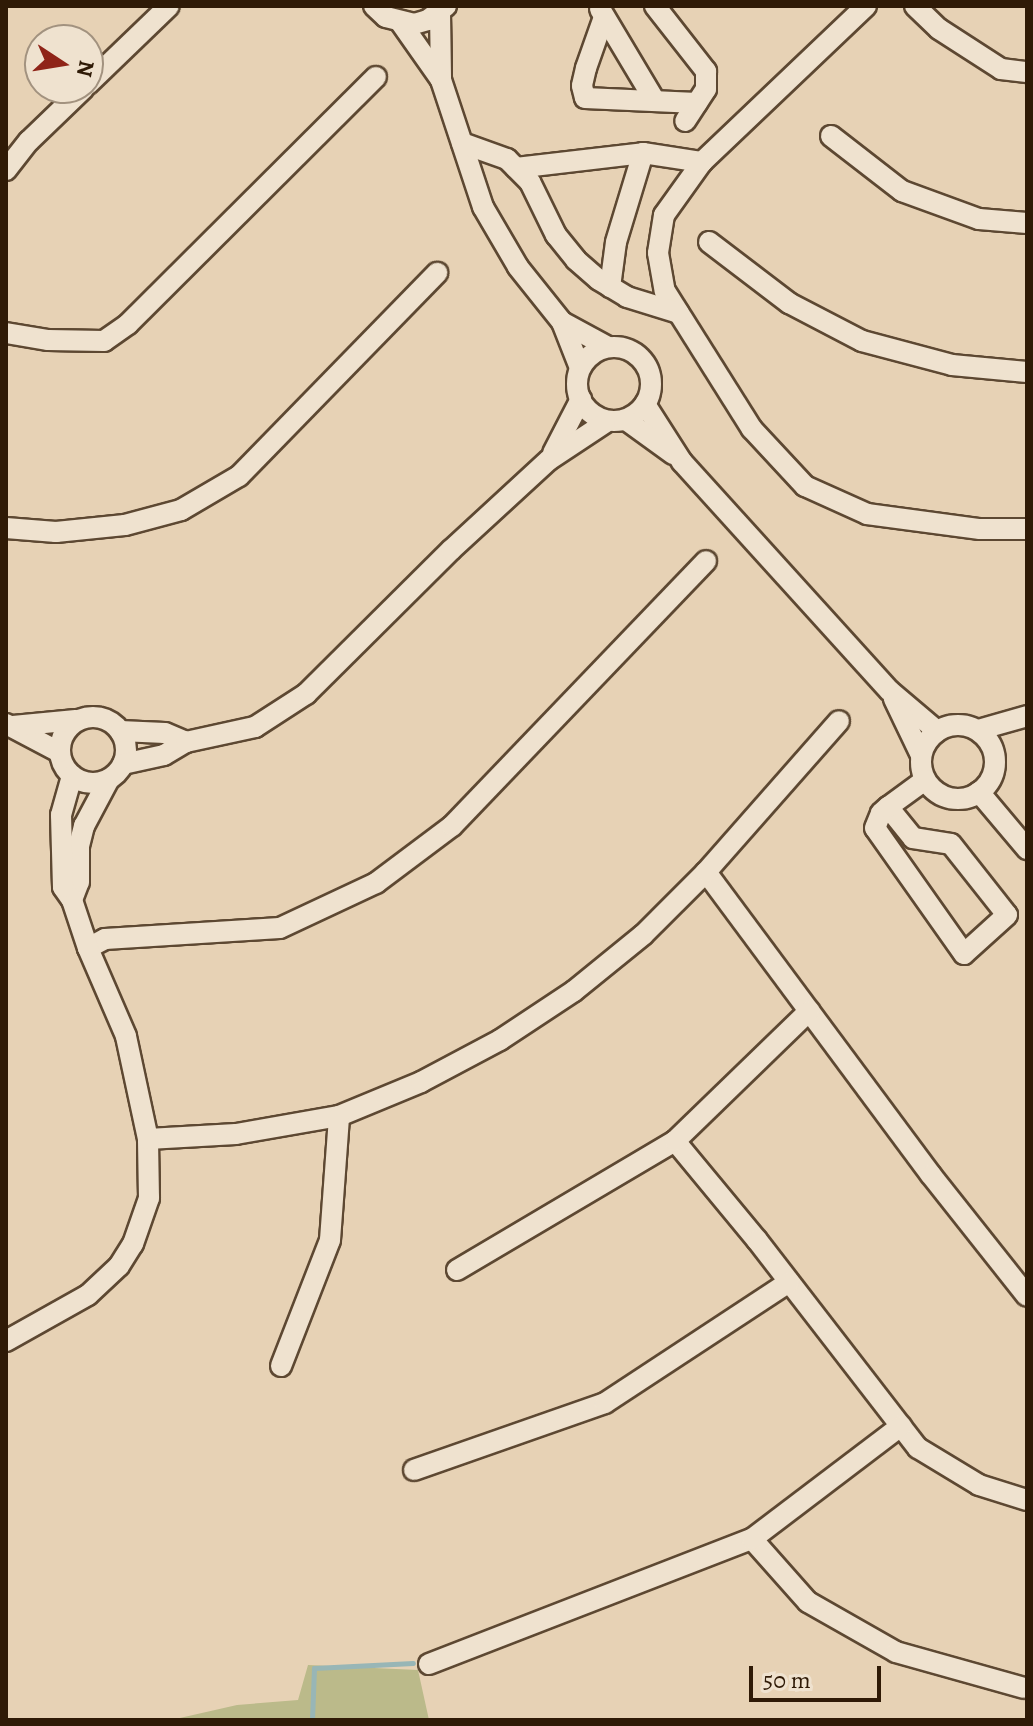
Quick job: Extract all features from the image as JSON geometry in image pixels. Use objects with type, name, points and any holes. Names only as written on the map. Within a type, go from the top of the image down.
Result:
[{"type":"street","points":[[104,69],[169,6]]},
{"type":"street","points":[[374,6],[401,23],[441,80],[483,207],[518,267],[562,322],[580,368]]},
{"type":"street","points":[[655,6],[706,71],[706,89],[685,121]]},
{"type":"street","points":[[866,6],[702,162],[664,215],[658,253],[665,291],[752,429],[805,486],[867,514],[980,529],[1027,529]]},
{"type":"street","points":[[915,6],[939,29],[1001,69],[1027,72]]},
{"type":"street","points":[[401,23],[428,20],[443,10]]},
{"type":"street","points":[[441,80],[443,10]]},
{"type":"street","points":[[601,11],[584,77],[585,98],[697,103]]},
{"type":"street","points":[[601,11],[655,101]]},
{"type":"street","points":[[6,333],[48,340],[104,341],[128,324],[376,77]]},
{"type":"street","points":[[6,170],[29,141],[67,104]]},
{"type":"street","points":[[831,136],[902,191],[979,219],[1027,223]]},
{"type":"street","points":[[462,143],[494,153],[516,168],[530,182],[556,235],[576,260],[610,287],[640,303],[679,313]]},
{"type":"street","points":[[516,168],[643,153],[702,162]]},
{"type":"street","points":[[610,287],[616,242],[643,153]]},
{"type":"street","points":[[709,242],[789,303],[862,341],[952,365],[1027,372]]},
{"type":"street","points":[[6,528],[56,532],[125,525],[181,510],[239,476],[437,273]]},
{"type":"street","points":[[562,322],[608,347]]},
{"type":"street","points":[[76,720],[60,739],[59,752],[63,765],[72,776],[83,782],[164,755],[186,742],[255,727],[306,694],[451,550],[549,460],[605,423],[626,420],[645,404],[651,381],[642,358],[620,347],[596,350],[580,368],[576,383],[588,411],[605,423]]},
{"type":"street","points":[[549,460],[581,399]]},
{"type":"street","points":[[645,404],[682,462],[890,691],[937,731]]},
{"type":"street","points":[[626,420],[682,462]]},
{"type":"street","points":[[88,948],[105,939],[280,928],[376,883],[452,826],[706,561]]},
{"type":"street","points":[[890,691],[921,755],[925,780],[943,796],[968,797],[979,792],[988,783],[994,759],[1023,718]]},
{"type":"street","points":[[10,725],[100,717],[120,731],[165,733],[186,742]]},
{"type":"street","points":[[921,755],[924,745],[937,731],[953,725],[978,730],[1023,718]]},
{"type":"street","points":[[148,1139],[236,1134],[339,1116],[421,1082],[500,1040],[643,935],[706,872],[839,721]]},
{"type":"street","points":[[10,725],[37,743],[59,752]]},
{"type":"street","points":[[978,730],[991,747],[994,759]]},
{"type":"street","points":[[72,900],[79,882],[79,846],[84,826],[116,772],[126,747],[120,731]]},
{"type":"street","points":[[6,1341],[88,1295],[119,1266],[133,1244],[149,1198],[148,1139],[126,1036],[88,948],[72,900],[63,887],[61,815],[72,776]]},
{"type":"street","points":[[888,807],[913,838],[951,844],[1007,915],[964,954],[876,834],[875,821],[888,807],[925,780]]},
{"type":"street","points":[[979,792],[1027,849]]},
{"type":"street","points":[[706,872],[1027,1296]]},
{"type":"street","points":[[457,1270],[675,1141],[809,1011]]},
{"type":"street","points":[[281,1366],[330,1240],[339,1116]]},
{"type":"street","points":[[675,1141],[918,1448],[979,1485],[1027,1500]]},
{"type":"street","points":[[414,1470],[605,1403],[789,1282]]},
{"type":"street","points":[[429,1664],[752,1539],[901,1426]]},
{"type":"street","points":[[752,1539],[808,1602],[896,1652],[1024,1688]]},
{"type":"shaded area","points":[[308,1665],[418,1670],[429,1720],[171,1720],[237,1705],[298,1700]]},
{"type":"waterway","points":[[312,1720],[314,1668],[413,1663]]}]
